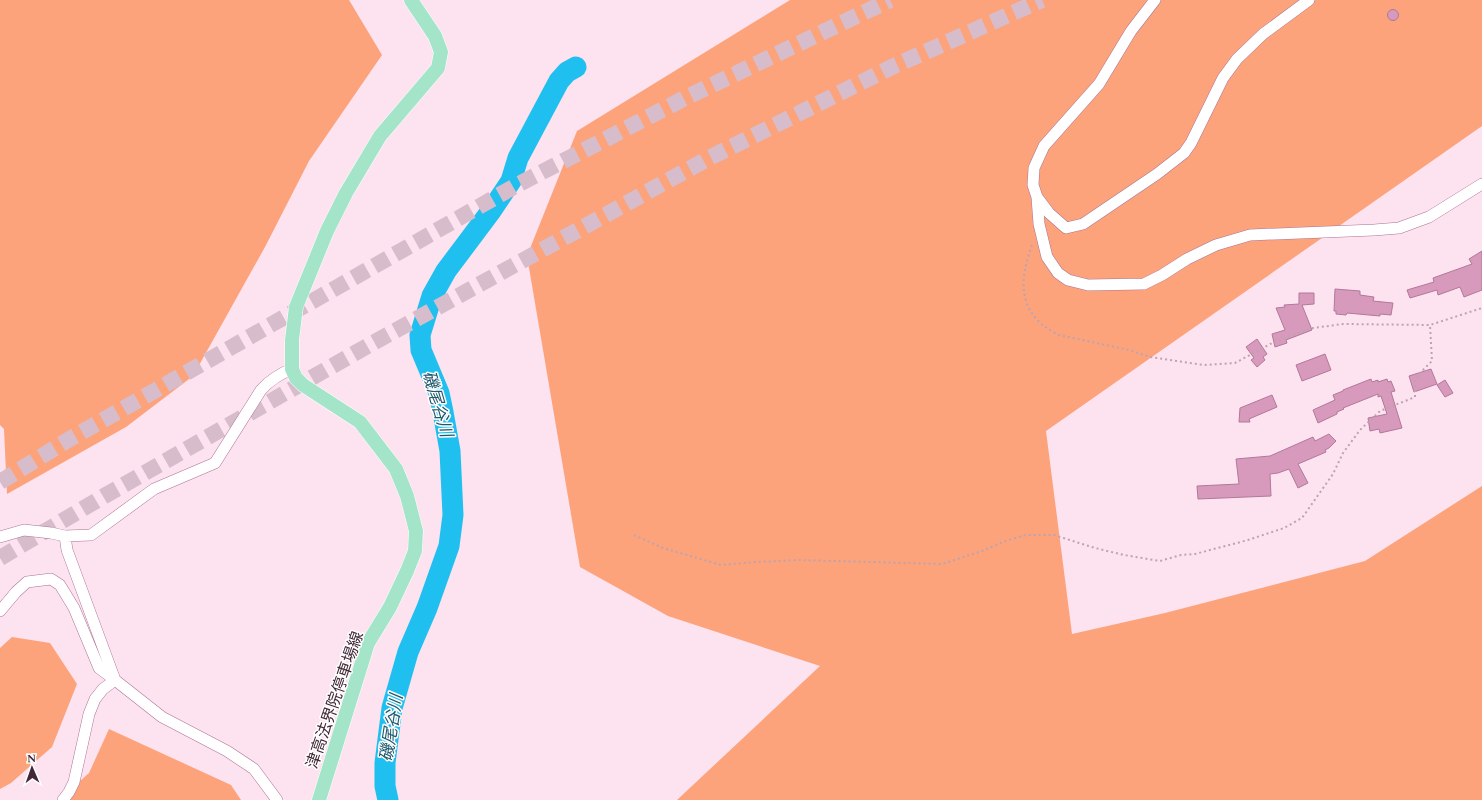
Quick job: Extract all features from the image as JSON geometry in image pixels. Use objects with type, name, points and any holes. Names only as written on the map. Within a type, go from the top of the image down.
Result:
[{"type":"main road","points":[[292,369],[292,340],[296,307],[327,231],[346,193],[380,136],[438,68],[441,52],[435,36],[411,0]]},
{"type":"main road","name":"津高法界院停車場線","points":[[292,369],[296,378],[303,385],[360,422],[396,469],[408,496],[416,531],[415,551],[407,571],[390,607],[368,643],[319,800]]},
{"type":"street","points":[[1155,0],[1131,31],[1099,84],[1044,146],[1034,168],[1033,185],[1037,197],[1039,224],[1048,257],[1058,273],[1068,280],[1088,285],[1144,284],[1187,259],[1216,245],[1250,235],[1399,228],[1429,217],[1482,184]]},
{"type":"street","points":[[1037,197],[1049,213],[1066,228],[1083,224],[1157,174],[1184,153],[1191,143],[1223,78],[1237,59],[1263,34],[1309,0]]},
{"type":"street","points":[[0,537],[24,530],[65,536],[91,535],[154,489],[215,463],[261,390],[269,381],[292,369]]},
{"type":"street","points":[[65,536],[67,550],[115,680]]},
{"type":"street","points":[[0,611],[16,592],[27,582],[51,580],[60,585],[74,608],[99,668],[162,716],[227,752],[254,769],[277,800]]},
{"type":"street","points":[[63,800],[74,782],[89,714],[95,699],[103,689],[115,680]]},
{"type":"path","points":[[1032,243],[1024,279],[1026,303],[1034,318],[1048,330],[1059,335],[1129,350],[1150,357],[1204,365],[1235,363],[1274,342],[1313,328],[1343,324],[1430,325],[1482,308]]},
{"type":"path","points":[[634,535],[663,548],[721,565],[799,560],[942,564],[1026,535],[1054,535],[1095,548],[1160,561],[1181,555],[1195,554],[1248,540],[1284,528],[1302,518],[1333,474],[1343,453],[1360,430],[1380,410],[1414,397],[1415,378],[1432,361],[1430,325]]},
{"type":"shaded area","points":[[0,0],[349,0],[382,55],[309,161],[265,247],[193,376],[126,427],[7,494],[4,429],[0,425]]},
{"type":"shaded area","points":[[790,0],[1482,0],[1482,126],[1046,431],[1072,634],[1165,613],[1365,561],[1482,486],[1482,800],[677,800],[820,666],[668,616],[580,567],[527,256],[577,131]]},
{"type":"shaded area","points":[[12,637],[50,643],[77,684],[52,747],[11,783],[0,789],[0,648]]},
{"type":"shaded area","points":[[109,729],[231,785],[241,800],[59,800],[89,773]]},
{"type":"building","points":[[1391,10],[1395,10],[1397,11],[1397,19],[1391,20],[1388,17],[1388,13]]},
{"type":"building","points":[[1482,251],[1482,290],[1464,297],[1460,287],[1438,295],[1437,290],[1410,298],[1407,290],[1434,282],[1433,278],[1472,264],[1469,259]]},
{"type":"building","points":[[1335,289],[1360,291],[1360,295],[1374,297],[1373,301],[1393,303],[1391,315],[1336,314],[1336,311],[1334,311]]},
{"type":"building","points":[[1299,293],[1314,293],[1314,304],[1302,305],[1312,330],[1286,340],[1287,343],[1275,347],[1272,334],[1285,330],[1276,308],[1285,307],[1284,305],[1299,304]]},
{"type":"building","points":[[1257,339],[1267,354],[1263,357],[1265,360],[1257,367],[1251,360],[1254,358],[1246,347]]},
{"type":"building","points":[[1325,354],[1331,370],[1302,381],[1296,365]]},
{"type":"building","points":[[1431,369],[1437,384],[1414,392],[1409,376]]},
{"type":"building","points":[[1371,379],[1372,382],[1387,379],[1388,382],[1391,381],[1395,391],[1391,392],[1402,428],[1380,433],[1379,429],[1370,431],[1368,418],[1387,414],[1381,396],[1378,397],[1378,394],[1343,408],[1344,409],[1337,412],[1337,414],[1318,423],[1313,410],[1335,400],[1333,395]]},
{"type":"building","points":[[1445,380],[1453,393],[1445,397],[1437,385]]},
{"type":"building","points":[[1272,395],[1277,407],[1249,419],[1250,422],[1239,422],[1240,408]]},
{"type":"building","points":[[1329,434],[1336,441],[1325,450],[1326,452],[1298,464],[1308,483],[1298,488],[1289,469],[1270,474],[1271,496],[1198,499],[1197,486],[1239,484],[1236,459],[1270,456],[1313,437],[1315,441]]},
{"type":"waterway","name":"磯尾谷川","points":[[388,800],[385,786],[385,763],[392,708],[408,652],[427,608],[449,546],[453,515],[450,451],[443,412],[439,393],[421,350],[420,335],[432,296],[446,271],[491,211],[511,181],[518,158],[559,81],[567,72],[576,67]]},
{"type":"tunnel","points":[[0,482],[68,440],[517,185],[685,98],[890,0]]},
{"type":"tunnel","points":[[0,558],[106,495],[371,344],[709,158],[894,66],[1042,0]]}]
